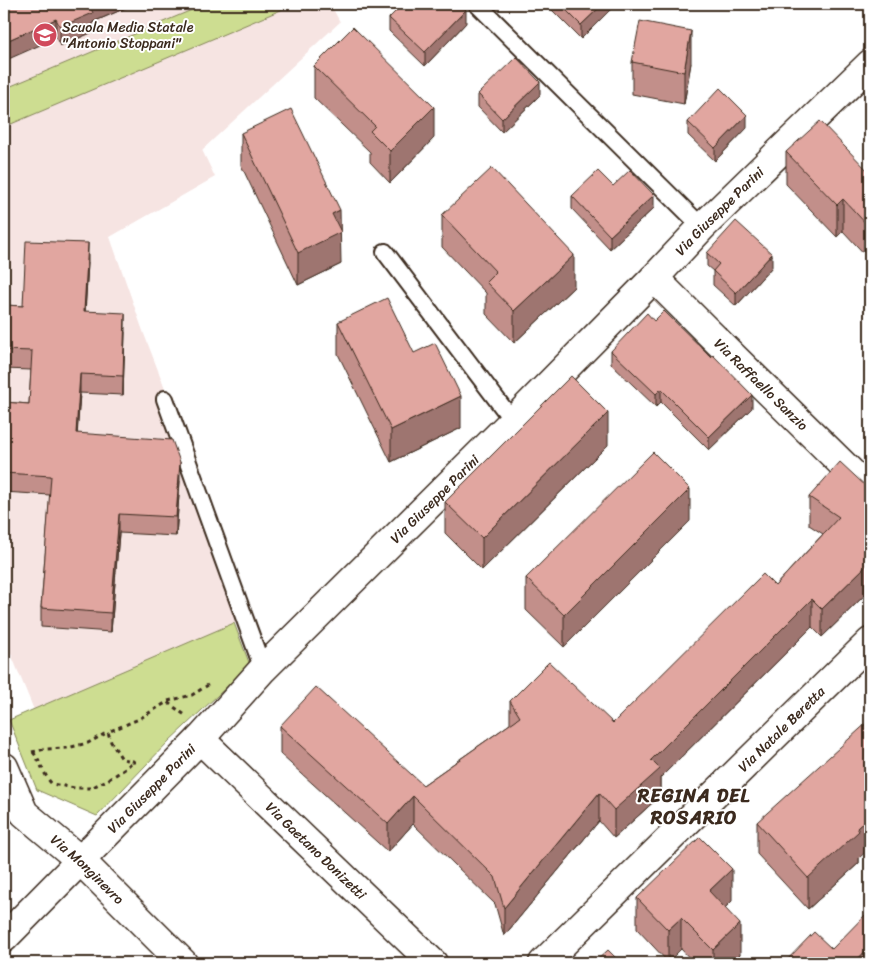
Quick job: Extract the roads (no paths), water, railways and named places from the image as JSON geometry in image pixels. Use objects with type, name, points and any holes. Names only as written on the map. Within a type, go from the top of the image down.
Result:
[{"type":"street","name":"Via Giuseppe Parini","points":[[4,938],[81,860],[195,730],[263,669],[513,420],[702,227],[870,64]]},
{"type":"street","name":"Via Raffaello Sanzio","points":[[654,278],[870,491]]},
{"type":"street","name":"Via Natale Beretta","points":[[543,963],[870,642]]},
{"type":"street","name":"Via Gaetano Donizetti","points":[[195,730],[432,963]]},
{"type":"street","name":"Via Monginevro","points":[[14,761],[24,813],[81,860],[183,963]]},
{"type":"lane","points":[[476,4],[702,227]]},
{"type":"lane","points":[[385,252],[513,420]]},
{"type":"lane","points":[[165,398],[263,669]]},
{"type":"place","name":"Scuola Media Statale \"Antonio Stoppani\"","points":[[45,35]]},
{"type":"district","name":"REGINA DEL ROSARIO","points":[[694,806]]}]
